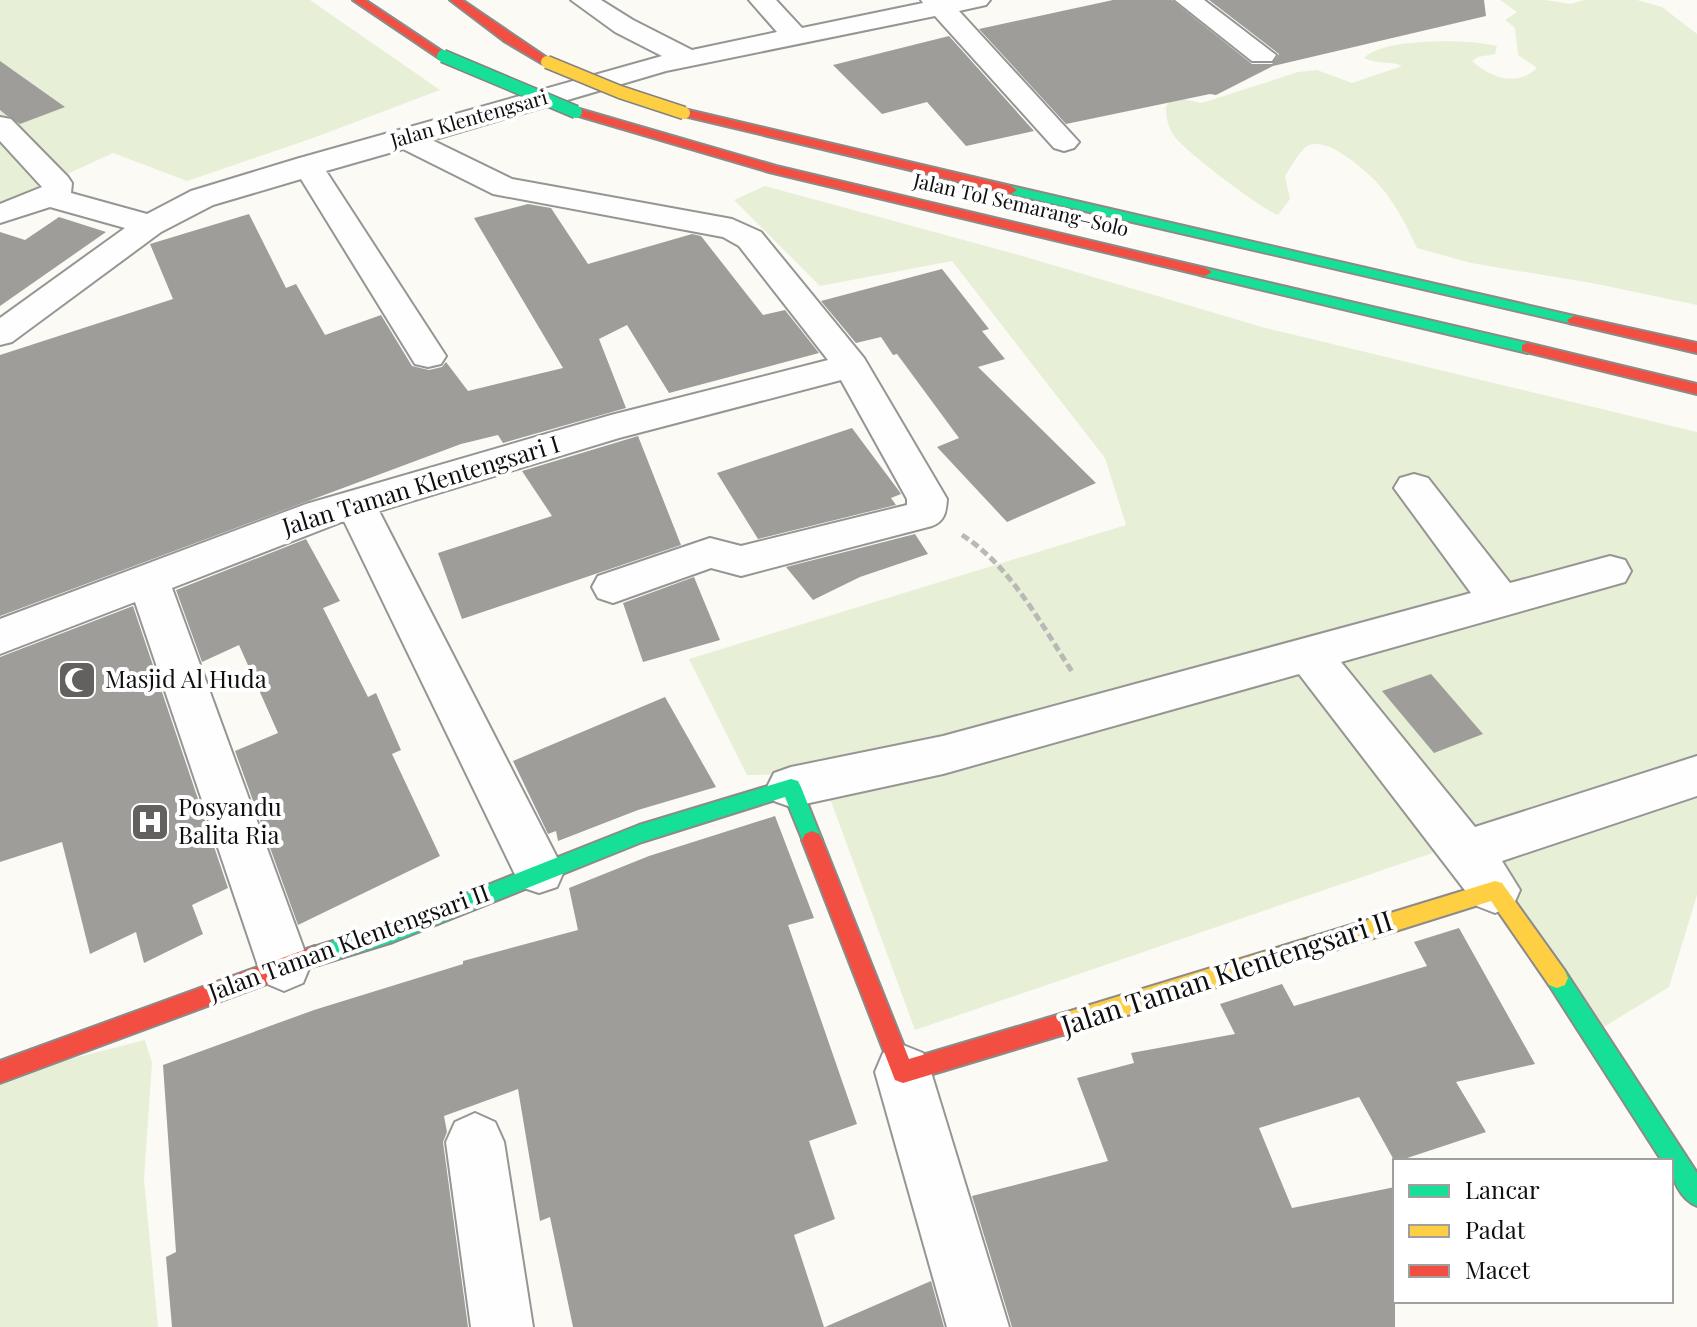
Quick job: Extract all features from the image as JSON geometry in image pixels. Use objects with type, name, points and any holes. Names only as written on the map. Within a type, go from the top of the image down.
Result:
[{"type":"main road","name":"Jalan Tol Semarang–Solo","points":[[358,0],[443,56],[576,112],[773,169],[1697,389]]},
{"type":"main road","name":"Jalan Tol Semarang–Solo","points":[[455,0],[508,39],[547,62],[620,92],[684,113],[835,151],[1104,210],[1697,348]]},
{"type":"main road","name":"Jalan Taman Klentengsari II","points":[[0,1072],[284,966],[393,932],[539,871],[639,834],[791,787]]},
{"type":"main road","points":[[791,787],[903,1072]]},
{"type":"main road","name":"Jalan Taman Klentengsari II","points":[[903,1072],[1495,890]]},
{"type":"main road","points":[[1495,890],[1532,939],[1697,1194]]},
{"type":"street","points":[[584,0],[624,26],[689,59]]},
{"type":"street","points":[[762,0],[796,37]]},
{"type":"street","name":"Jalan Klentengsari","points":[[0,334],[150,225],[202,198],[307,165],[689,59],[938,4],[977,0]]},
{"type":"street","points":[[1188,0],[1262,55]]},
{"type":"street","points":[[938,4],[1064,142]]},
{"type":"street","points":[[0,214],[49,197],[58,190],[57,183],[1,125]]},
{"type":"street","points":[[404,138],[504,187],[732,229],[750,239],[851,366],[927,499],[926,513],[751,560],[737,561],[710,553],[613,587]]},
{"type":"street","points":[[307,165],[428,356]]},
{"type":"street","points":[[49,197],[150,225]]},
{"type":"street","name":"Jalan Taman Klentengsari I","points":[[0,637],[355,503],[611,428],[851,366]]},
{"type":"street","points":[[1414,488],[1501,602]]},
{"type":"street","points":[[355,503],[539,871]]},
{"type":"street","name":"Jalan Taman Klentengsari II","points":[[791,787],[943,755],[1100,714],[1610,571]]},
{"type":"street","points":[[148,579],[284,966]]},
{"type":"street","points":[[1309,654],[1495,890]]},
{"type":"street","points":[[1464,852],[1697,776]]},
{"type":"street","points":[[903,1072],[978,1327]]},
{"type":"street","points":[[475,1142],[502,1327]]},
{"type":"path","points":[[926,513],[973,542],[1018,590],[1100,714]]},
{"type":"green space","points":[[0,0],[310,0],[440,90],[187,181],[113,153],[0,205]]},
{"type":"green space","points":[[1500,0],[1545,0],[1571,4],[1584,0],[1637,0],[1662,7],[1697,34],[1697,305],[1471,263],[1417,248],[1394,204],[1375,181],[1351,160],[1322,145],[1307,146],[1292,164],[1285,176],[1290,199],[1278,215],[1207,166],[1181,144],[1170,129],[1166,107],[1169,101],[1177,98],[1202,103],[1298,72],[1317,70],[1352,83],[1402,66],[1364,58],[1374,51],[1408,43],[1449,41],[1497,46],[1495,54],[1472,61],[1495,76],[1521,78],[1537,68],[1518,55],[1515,28],[1505,20],[1517,12]]},
{"type":"green space","points":[[765,186],[1019,255],[1262,327],[1697,432],[1697,895],[1669,987],[1594,1033],[1453,846],[915,1030],[821,774],[747,775],[689,659],[1126,525],[1105,458],[952,261],[820,286],[734,200]]},
{"type":"green space","points":[[145,1040],[152,1063],[144,1179],[158,1327],[0,1327],[0,1077]]},
{"type":"building","points":[[1113,0],[1172,0],[1252,64],[1272,64],[1279,54],[1209,0],[1484,0],[1486,16],[1273,66],[1216,95],[1066,124],[979,29]]},
{"type":"building","points":[[949,36],[1034,131],[966,146],[927,102],[882,114],[833,65]]},
{"type":"building","points":[[0,61],[65,107],[20,124],[6,115],[0,110]]},
{"type":"building","points":[[528,204],[551,208],[588,264],[692,234],[701,236],[763,315],[785,310],[819,353],[669,393],[627,325],[599,339],[626,408],[503,443],[498,435],[461,444],[0,616],[0,355],[173,299],[150,244],[249,214],[286,288],[296,284],[325,335],[381,315],[412,366],[429,370],[442,367],[446,362],[468,391],[563,368],[474,218]]},
{"type":"building","points":[[59,217],[106,232],[0,306],[0,232],[25,240]]},
{"type":"building","points":[[942,269],[989,329],[982,331],[1005,359],[978,367],[1096,483],[1007,522],[937,447],[959,438],[897,354],[893,355],[881,337],[856,343],[821,301]]},
{"type":"building","points":[[852,428],[901,494],[891,498],[896,505],[758,539],[717,473]]},
{"type":"building","points":[[638,436],[681,545],[462,619],[438,553],[552,516],[522,471]]},
{"type":"building","points":[[915,534],[928,554],[860,577],[813,600],[786,567]]},
{"type":"building","points":[[306,539],[340,601],[323,608],[368,697],[376,693],[401,750],[392,754],[440,856],[298,925],[235,751],[278,733],[239,645],[202,662],[176,590]]},
{"type":"building","points":[[694,577],[720,640],[643,662],[623,603]]},
{"type":"building","points":[[133,606],[228,888],[192,905],[203,934],[144,963],[136,932],[90,954],[62,842],[0,862],[0,657]]},
{"type":"building","points":[[1431,674],[1483,734],[1434,753],[1382,691]]},
{"type":"building","points":[[665,697],[716,787],[638,810],[558,841],[556,831],[548,834],[513,761]]},
{"type":"building","points":[[775,816],[814,918],[788,925],[857,1124],[809,1141],[835,1219],[794,1235],[824,1327],[573,1327],[550,1217],[540,1221],[518,1089],[444,1116],[447,1132],[443,1142],[468,1327],[172,1327],[166,1257],[176,1252],[163,1065],[314,1010],[463,964],[463,961],[578,930],[569,888],[649,856]]},
{"type":"building","points":[[1459,928],[1535,1064],[1456,1082],[1486,1132],[1404,1159],[1393,1159],[1359,1097],[1259,1128],[1292,1208],[1393,1187],[1395,1327],[1012,1327],[972,1196],[1108,1161],[1077,1078],[1134,1063],[1131,1053],[1235,1034],[1220,1004],[1282,984],[1294,1006],[1427,966],[1414,942]]},
{"type":"building","points":[[931,1281],[944,1327],[825,1327]]},
{"type":"traffic: fast","points":[[443,56],[576,112]]},
{"type":"traffic: fast","points":[[1011,190],[1574,320]]},
{"type":"traffic: fast","points":[[1205,272],[1527,348]]},
{"type":"traffic: fast","points":[[315,956],[393,932],[639,834],[791,787],[812,840]]},
{"type":"traffic: fast","points":[[1557,978],[1697,1194]]},
{"type":"traffic: slow","points":[[547,62],[620,92],[684,113]]},
{"type":"traffic: slow","points":[[1064,1024],[1495,890],[1557,978]]},
{"type":"traffic: jam","points":[[358,0],[443,56]]},
{"type":"traffic: jam","points":[[455,0],[508,39],[547,62]]},
{"type":"traffic: jam","points":[[576,112],[773,169],[1205,272]]},
{"type":"traffic: jam","points":[[684,113],[1011,190]]},
{"type":"traffic: jam","points":[[1574,320],[1697,348]]},
{"type":"traffic: jam","points":[[1527,348],[1697,389]]},
{"type":"traffic: jam","points":[[812,840],[903,1072],[1064,1024]]},
{"type":"traffic: jam","points":[[0,1072],[315,956]]},
{"type":"place","name":"Masjid Al Huda","points":[[77,680]]},
{"type":"place","name":"Posyandu Balita Ria","points":[[150,822]]}]
